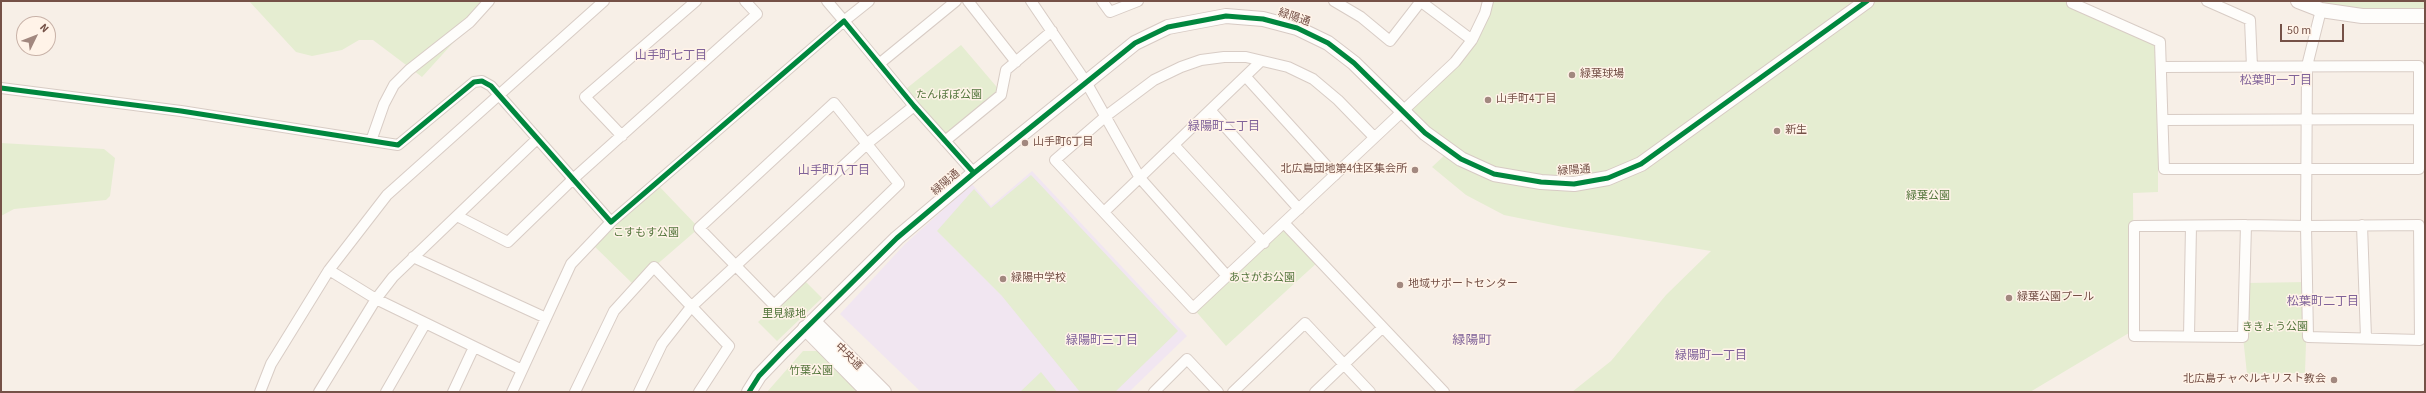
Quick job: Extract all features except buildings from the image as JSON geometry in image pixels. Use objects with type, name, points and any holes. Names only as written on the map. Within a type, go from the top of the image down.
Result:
[{"type":"street","points":[[371,141],[384,104],[394,85],[408,70],[470,22],[489,1]]},
{"type":"street","points":[[260,392],[271,364],[329,270],[387,195],[604,1]]},
{"type":"street","points":[[622,136],[585,97],[696,1]]},
{"type":"street","points":[[457,216],[508,242],[573,179],[757,14],[745,1]]},
{"type":"street","points":[[827,1],[914,106],[974,173]]},
{"type":"street","points":[[512,392],[571,264],[611,222],[869,1]]},
{"type":"street","points":[[879,64],[956,1]]},
{"type":"street","points":[[968,1],[1016,62]]},
{"type":"street","points":[[1031,1],[1086,82],[1140,178],[1228,276]]},
{"type":"street","points":[[1102,1],[1110,12],[1138,1]]},
{"type":"street","points":[[1334,1],[1361,17],[1390,41],[1421,1],[1472,40]]},
{"type":"street","points":[[1374,137],[1338,100],[1313,79],[1288,67],[1260,62],[1246,57],[1224,57],[1201,60],[1181,67],[1154,80],[1106,116],[1056,160],[1193,308],[1264,243],[1374,137],[1403,112],[1455,62],[1472,40],[1485,13],[1488,1]]},
{"type":"street","name":"緑陽通","points":[[749,392],[759,376],[897,238],[974,173],[1135,43],[1168,27],[1208,18],[1245,16],[1291,26],[1328,43],[1374,82],[1403,112],[1449,151],[1494,174],[1541,182],[1567,184],[1608,178],[1640,164],[1867,1]]},
{"type":"street","points":[[2073,1],[2072,3],[2160,42],[2162,67],[2164,169],[2419,169],[2419,66],[2162,67]]},
{"type":"street","points":[[2207,1],[2250,20],[2252,67]]},
{"type":"street","points":[[2298,1],[2321,10],[2362,16],[2425,16]]},
{"type":"street","points":[[2246,225],[2243,337],[2134,336],[2134,226],[2246,225],[2306,226],[2362,226],[2418,225],[2420,340],[2308,337],[2306,226],[2307,66],[2321,10]]},
{"type":"street","points":[[945,141],[1000,95],[1006,70],[1052,31]]},
{"type":"street","points":[[1104,212],[1211,111],[1260,62]]},
{"type":"street","points":[[1246,77],[1335,175]]},
{"type":"street","points":[[1,88],[181,111],[398,145],[474,82],[482,81],[490,86],[611,222]]},
{"type":"street","points":[[834,102],[867,144],[899,184],[774,305],[699,228],[834,102]]},
{"type":"street","points":[[639,392],[662,344],[691,307],[867,144],[914,106]]},
{"type":"street","points":[[1211,111],[1299,209]]},
{"type":"street","points":[[2163,120],[2419,119]]},
{"type":"street","points":[[319,392],[376,299],[413,257],[537,139]]},
{"type":"street","points":[[1174,145],[1264,243]]},
{"type":"street","points":[[1284,223],[1444,392]]},
{"type":"street","points":[[2189,336],[2191,226]]},
{"type":"street","points":[[2362,226],[2366,338]]},
{"type":"street","points":[[413,257],[546,318]]},
{"type":"street","points":[[575,392],[614,312],[654,267],[729,346],[699,392]]},
{"type":"street","points":[[329,270],[376,299],[522,370]]},
{"type":"street","points":[[1233,392],[1305,323],[1370,392]]},
{"type":"street","points":[[386,392],[425,324]]},
{"type":"street","name":"中央通","points":[[809,325],[868,392]]},
{"type":"street","name":"中央通","points":[[809,325],[884,392]]},
{"type":"street","points":[[1315,392],[1382,328]]},
{"type":"street","points":[[453,392],[474,347]]},
{"type":"street","points":[[1154,392],[1188,359],[1218,392]]},
{"type":"shaded area","name":"緑陽中学校","points":[[1032,171],[1187,336],[1129,392],[921,392],[840,314],[905,244],[972,184],[991,206]]},
{"type":"green space","points":[[249,1],[491,1],[422,77],[373,40],[359,40],[342,50],[312,56],[296,52]]},
{"type":"green space","name":"緑葉公園","points":[[1488,1],[2070,1],[2069,4],[2158,47],[2158,192],[2133,193],[2134,330],[2030,392],[1572,392],[1611,361],[1666,295],[1711,251],[1563,227],[1504,215],[1466,195],[1432,167],[1448,152],[1403,112],[1455,62]]},
{"type":"green space","points":[[2298,1],[2425,1],[2425,16],[2408,16]]},
{"type":"green space","name":"たんぽぽ公園","points":[[961,45],[1001,92],[945,141],[902,92]]},
{"type":"green space","points":[[1,143],[104,149],[115,158],[110,196],[106,200],[14,209],[1,216]]},
{"type":"green space","points":[[1031,175],[1178,331],[1115,392],[1080,392],[1002,296],[937,231],[974,189],[991,208]]},
{"type":"green space","name":"こすもす公園","points":[[657,184],[699,228],[654,267],[636,287],[590,242]]},
{"type":"green space","name":"あさがお公園","points":[[1284,223],[1319,261],[1226,346],[1193,308]]},
{"type":"green space","name":"里見緑地","points":[[804,280],[822,298],[777,341],[758,322]]},
{"type":"green space","name":"ききょう公園","points":[[2308,282],[2305,373],[2247,374],[2243,337],[2245,283]]},
{"type":"green space","name":"竹葉公園","points":[[803,351],[818,351],[859,392],[767,392]]},
{"type":"green space","points":[[1041,372],[1057,392],[1020,392]]},
{"type":"cycle path","points":[[749,392],[759,376],[783,351],[897,238],[974,173],[1135,43],[1168,27],[1226,16],[1263,19],[1297,28],[1328,43],[1354,63],[1425,133],[1461,159],[1494,174],[1541,182],[1574,184],[1608,178],[1641,164],[1867,1]]},
{"type":"cycle path","points":[[1,88],[181,111],[398,145],[474,82],[482,81],[491,86],[611,222],[844,21],[914,106],[974,173]]},
{"type":"place","name":"緑葉球場","points":[[1572,75]]},
{"type":"place","name":"山手町4丁目","points":[[1488,100]]},
{"type":"place","name":"新生","points":[[1777,131]]},
{"type":"place","name":"山手町6丁目","points":[[1025,143]]},
{"type":"place","name":"北広島団地第4住区集会所","points":[[1415,170]]},
{"type":"place","name":"緑陽中学校","points":[[1003,279]]},
{"type":"place","name":"地域サポートセンター","points":[[1400,285]]},
{"type":"place","name":"緑葉公園プール","points":[[2009,298]]},
{"type":"place","name":"北広島チャペルキリスト教会","points":[[2334,380]]},
{"type":"district","name":"山手町七丁目","points":[[671,56]]},
{"type":"district","name":"松葉町一丁目","points":[[2276,81]]},
{"type":"district","name":"緑陽町二丁目","points":[[1224,127]]},
{"type":"district","name":"山手町八丁目","points":[[834,171]]},
{"type":"district","name":"松葉町二丁目","points":[[2323,302]]},
{"type":"district","name":"緑陽町三丁目","points":[[1102,341]]},
{"type":"district","name":"緑陽町","points":[[1472,341]]},
{"type":"district","name":"緑陽町一丁目","points":[[1711,356]]}]
